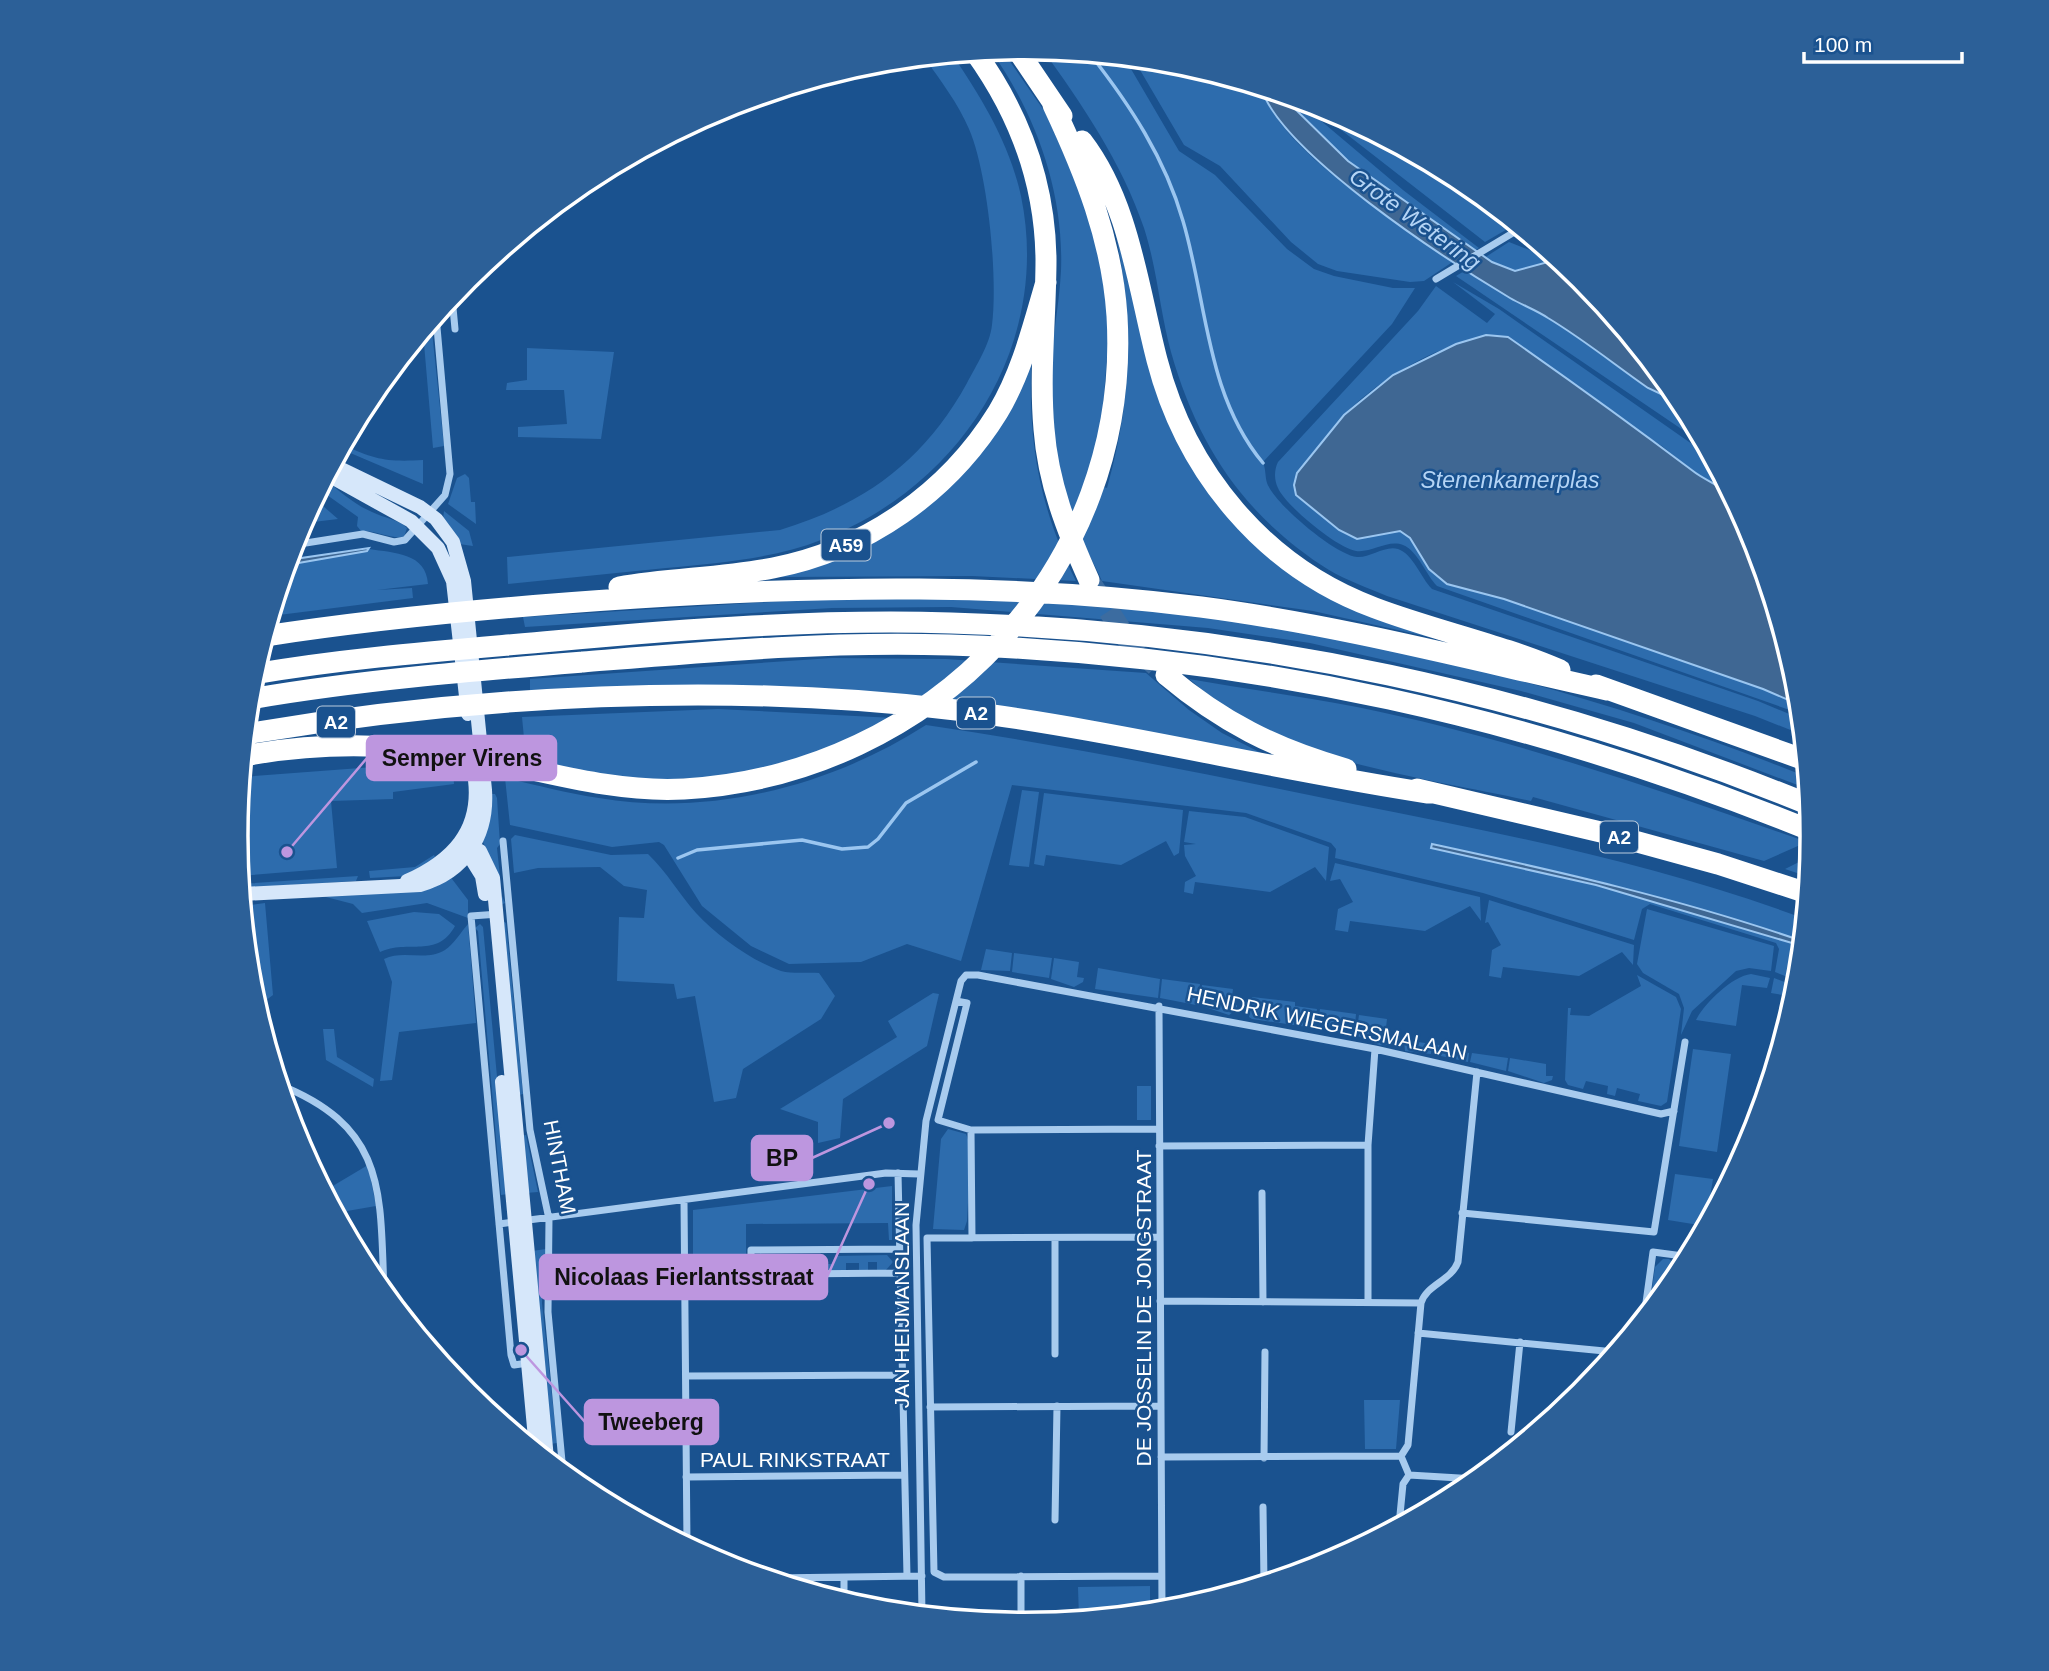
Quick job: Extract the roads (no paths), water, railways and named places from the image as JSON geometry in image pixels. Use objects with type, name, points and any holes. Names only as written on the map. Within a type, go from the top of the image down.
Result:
[{"type":"highway","points":[[1024,60],[1053,105],[1092,154],[1120,218],[1163,383],[1177,422],[1200,464],[1249,527],[1303,571],[1373,608],[1530,657],[1608,690],[1796,757]]},
{"type":"highway","name":"A59","points":[[981,61],[1007,102],[1032,162],[1043,219],[1046,282],[1042,386],[1046,451],[1060,511],[1088,588]]},
{"type":"highway","points":[[253,755],[334,747],[429,751],[621,786],[680,789],[752,781],[829,759],[872,739],[945,694],[1012,630],[1061,557],[1094,484],[1113,400],[1116,307],[1108,251],[1091,190],[1053,105]]},
{"type":"highway","name":"A59","points":[[509,606],[638,584],[718,576],[792,564],[841,547],[890,522],[944,479],[971,449],[998,411],[1032,331],[1046,282]]},
{"type":"highway","points":[[275,635],[418,614],[509,606],[837,587],[1088,588],[1110,597],[1203,607],[1396,640],[1608,690]]},
{"type":"highway","points":[[266,673],[421,653],[702,629],[830,623],[950,623],[1138,635],[1309,659],[1506,702],[1642,743],[1744,778],[1799,801]]},
{"type":"highway","name":"A2","points":[[261,698],[424,676],[714,650],[831,645],[950,645],[1132,657],[1164,667],[1243,670],[1374,694],[1513,727],[1635,764],[1800,826]]},
{"type":"highway","points":[[1164,667],[1201,703],[1259,739],[1331,765],[1428,793]]},
{"type":"highway","name":"A2","points":[[255,733],[426,710],[518,703],[716,695],[890,703],[1103,733],[1329,778],[1428,793],[1617,836],[1799,890]]},
{"type":"main road","points":[[251,893],[399,884],[468,848],[484,823],[486,805],[464,581],[453,542],[429,514],[341,469]]},
{"type":"main road","points":[[335,479],[418,527],[438,548],[453,582],[476,790],[468,848]]},
{"type":"main road","name":"HINTHAM","points":[[468,848],[491,869],[498,914],[520,1221],[545,1446]]},
{"type":"main road","name":"HINTHAM","points":[[520,1221],[521,1364],[534,1436]]},
{"type":"street","points":[[1436,279],[1513,233]]},
{"type":"street","points":[[453,311],[455,329]]},
{"type":"street","points":[[307,543],[363,534],[398,542],[405,540],[445,495],[450,481],[437,329]]},
{"type":"street","name":"HINTHAM","points":[[503,841],[498,914],[530,1130],[550,1219],[548,1312],[562,1458]]},
{"type":"street","name":"HINTHAM","points":[[498,914],[471,916],[499,1224],[521,1364]]},
{"type":"street","name":"JAN HEIJMANSLAAN","points":[[922,1605],[915,1278],[919,1174],[926,1121],[961,981],[970,974]]},
{"type":"street","name":"HENDRIK WIEGERSMALAAN","points":[[970,974],[1159,1006],[1375,1049],[1661,1114],[1674,1111]]},
{"type":"street","points":[[956,1001],[967,1003],[938,1120],[971,1130],[1159,1129]]},
{"type":"street","name":"DE JOSSELIN DE JONGSTRAAT","points":[[1159,1006],[1161,1599]]},
{"type":"street","points":[[1462,1213],[1654,1232],[1685,1042]]},
{"type":"street","points":[[1368,1302],[1368,1145],[1375,1049]]},
{"type":"street","points":[[1401,1456],[1408,1445],[1421,1303],[1426,1293],[1455,1269],[1476,1072]]},
{"type":"street","points":[[292,1090],[332,1114],[357,1136],[367,1153],[380,1202],[383,1273]]},
{"type":"street","points":[[971,1130],[972,1238],[1160,1237]]},
{"type":"street","points":[[1159,1146],[1368,1145]]},
{"type":"street","points":[[499,1224],[898,1173],[919,1174]]},
{"type":"street","name":"JAN HEIJMANSLAAN","points":[[898,1173],[907,1576]]},
{"type":"street","points":[[1262,1193],[1263,1302]]},
{"type":"street","points":[[684,1201],[687,1534]]},
{"type":"street","name":"JAN HEIJMANSLAAN","points":[[972,1238],[927,1238],[934,1572],[944,1577],[1021,1576]]},
{"type":"street","points":[[1055,1238],[1055,1354]]},
{"type":"street","points":[[751,1275],[751,1250],[899,1249]]},
{"type":"street","points":[[1646,1299],[1653,1252],[1677,1255]]},
{"type":"street","points":[[685,1275],[900,1273]]},
{"type":"street","points":[[1160,1301],[1421,1303]]},
{"type":"street","points":[[1418,1333],[1604,1351]]},
{"type":"street","points":[[1511,1432],[1520,1342]]},
{"type":"street","points":[[1264,1458],[1265,1352]]},
{"type":"street","points":[[686,1376],[902,1375]]},
{"type":"street","points":[[1055,1520],[1057,1406]]},
{"type":"street","points":[[930,1407],[1161,1406]]},
{"type":"street","points":[[1161,1458],[1401,1456]]},
{"type":"street","points":[[1401,1456],[1409,1475]]},
{"type":"street","name":"PAUL RINKSTRAAT","points":[[686,1477],[905,1475]]},
{"type":"street","points":[[1409,1475],[1460,1478]]},
{"type":"street","points":[[1400,1514],[1403,1484],[1409,1475]]},
{"type":"street","points":[[1263,1507],[1264,1573]]},
{"type":"street","points":[[801,1578],[922,1576]]},
{"type":"street","points":[[1021,1612],[1021,1576],[1161,1576]]},
{"type":"street","points":[[844,1578],[844,1590]]},
{"type":"water","name":"Grote Wetering","points":[[1267,99],[1295,109],[1348,161],[1492,262],[1515,271],[1547,262],[1608,324],[1663,395],[1648,388],[1561,326],[1510,298],[1410,233],[1332,173],[1299,142],[1274,113]]},
{"type":"water","name":"Stenenkamerplas","points":[[1486,335],[1508,337],[1717,485],[1759,586],[1774,635],[1789,700],[1504,599],[1447,584],[1429,569],[1410,538],[1400,531],[1357,539],[1339,530],[1296,495],[1294,485],[1297,473],[1344,415],[1393,375],[1456,344]]},
{"type":"water","points":[[369,548],[367,551],[299,563],[301,558]]},
{"type":"water","points":[[1432,844],[1665,899],[1794,938],[1793,943],[1596,885],[1431,848]]},
{"type":"waterway","points":[[1097,63],[1145,133],[1166,176],[1183,221],[1219,378],[1244,436],[1263,463]]},
{"type":"waterway","points":[[678,858],[697,850],[802,840],[842,849],[868,847],[878,839],[906,803],[976,762]]},
{"type":"tunnel","points":[[1092,585],[1127,639],[1156,666]]},
{"type":"place","name":"Semper Virens","points":[[287,852]]},
{"type":"place","name":"BP","points":[[889,1123]]},
{"type":"place","name":"Nicolaas Fierlantsstraat","points":[[869,1184]]},
{"type":"place","name":"Tweeberg","points":[[521,1350]]}]
